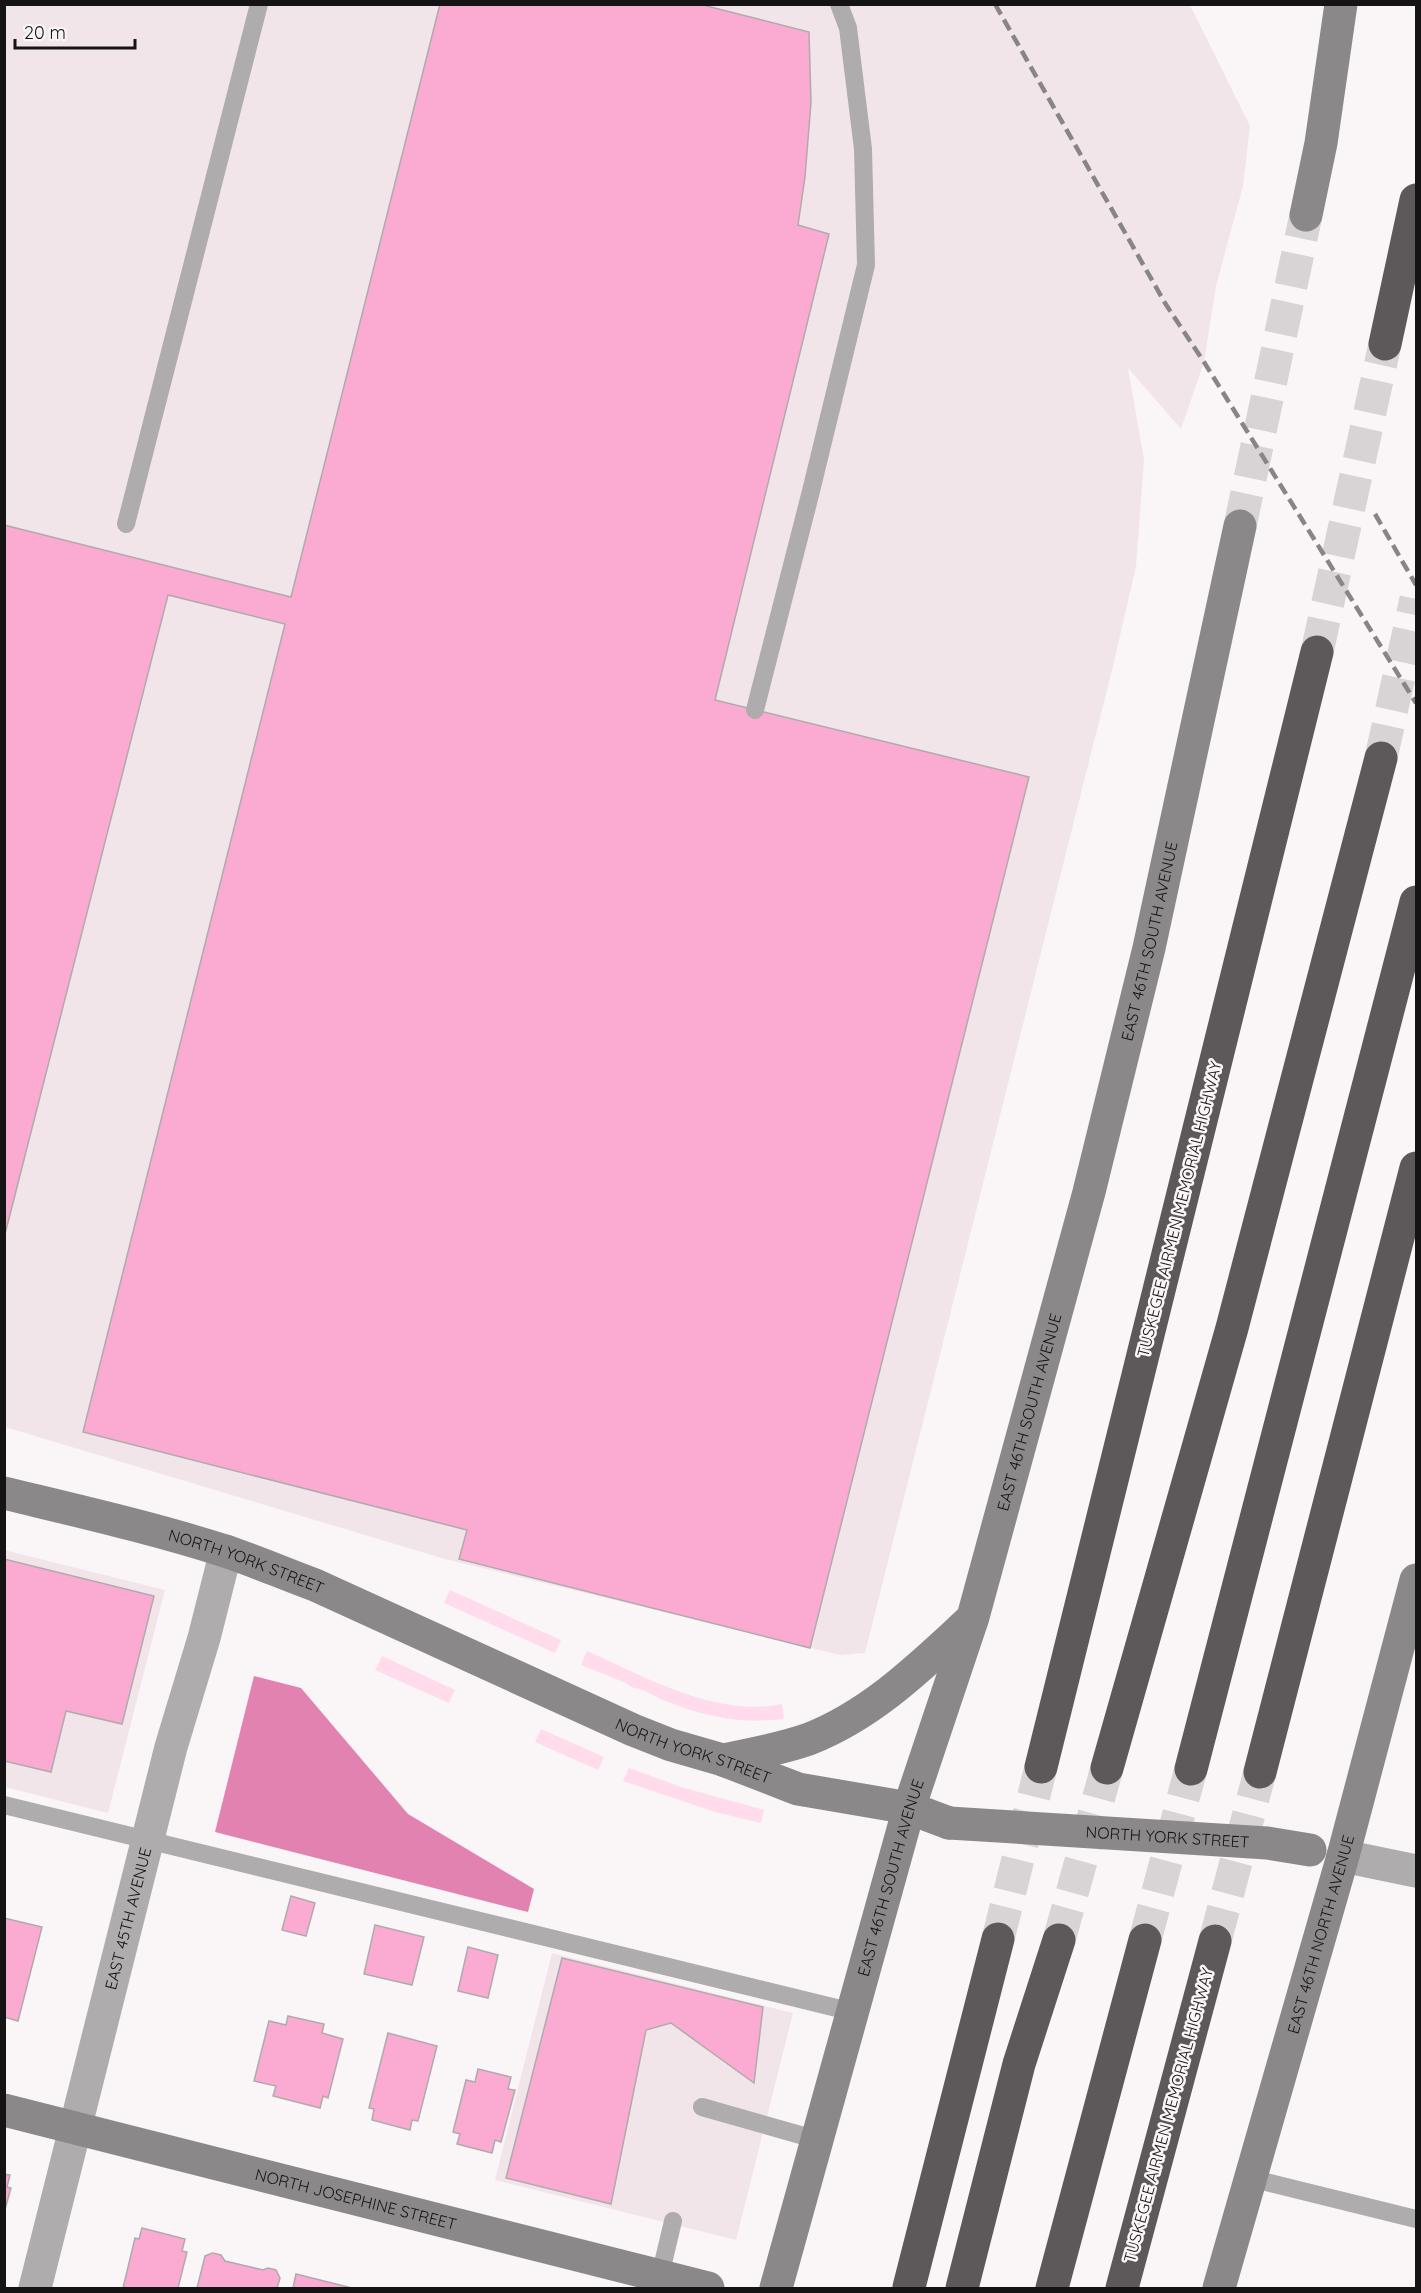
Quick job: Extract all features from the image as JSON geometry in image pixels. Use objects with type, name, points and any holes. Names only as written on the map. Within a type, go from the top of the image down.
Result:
[{"type":"highway","points":[[1385,344],[1416,200]]},
{"type":"highway","name":"TUSKEGEE AIRMEN MEMORIAL HIGHWAY","points":[[1041,1767],[1317,652]]},
{"type":"highway","points":[[1107,1768],[1232,1328],[1381,758]]},
{"type":"highway","points":[[1191,1769],[1416,902]]},
{"type":"highway","points":[[1260,1772],[1416,1168]]},
{"type":"highway","points":[[909,2287],[998,1939]]},
{"type":"highway","points":[[962,2289],[1019,2064],[1059,1940]]},
{"type":"highway","points":[[1052,2289],[1145,1940]]},
{"type":"highway","name":"TUSKEGEE AIRMEN MEMORIAL HIGHWAY","points":[[1122,2289],[1215,1941]]},
{"type":"main road","points":[[1306,215],[1321,143],[1341,4]]},
{"type":"main road","name":"EAST 46TH SOUTH AVENUE","points":[[776,2289],[909,1808],[973,1617],[1089,1192],[1146,959],[1240,526]]},
{"type":"main road","name":"NORTH YORK STREET","points":[[4,1493],[226,1551],[315,1585],[633,1730],[723,1760],[798,1789],[909,1808],[949,1823],[1267,1843],[1343,1856]]},
{"type":"main road","name":"EAST 46TH NORTH AVENUE","points":[[1219,2289],[1343,1856],[1416,1581]]},
{"type":"main road","points":[[723,1760],[808,1739],[874,1705],[973,1617]]},
{"type":"main road","name":"NORTH JOSEPHINE STREET","points":[[4,2110],[708,2289]]},
{"type":"street","name":"EAST 45TH AVENUE","points":[[35,2289],[171,1747],[204,1638],[226,1551]]},
{"type":"street","name":"NORTH YORK STREET","points":[[1343,1856],[1416,1871]]},
{"type":"lane","points":[[126,524],[259,4]]},
{"type":"lane","points":[[755,710],[866,265],[863,149],[848,28],[839,4]]},
{"type":"lane","points":[[4,1805],[853,2012]]},
{"type":"lane","points":[[702,2108],[818,2140]]},
{"type":"lane","points":[[1250,2178],[1416,2218]]},
{"type":"lane","points":[[660,2276],[673,2222]]},
{"type":"shaded area","points":[[4,5],[1190,5],[1250,126],[1243,186],[1216,286],[1204,362],[1181,429],[1128,368],[1144,460],[1136,566],[1114,662],[865,1653],[840,1655],[445,1559],[5,1427]]},
{"type":"shaded area","points":[[4,1550],[165,1590],[108,1813],[5,1787]]},
{"type":"shaded area","points":[[450,1590],[561,1640],[555,1653],[444,1603]]},
{"type":"shaded area","points":[[587,1651],[657,1683],[707,1700],[757,1707],[782,1704],[784,1719],[731,1719],[696,1712],[581,1665]]},
{"type":"shaded area","points":[[382,1656],[455,1690],[449,1703],[375,1670]]},
{"type":"shaded area","points":[[254,1676],[301,1688],[408,1814],[534,1889],[528,1912],[215,1832]]},
{"type":"shaded area","points":[[541,1729],[604,1757],[598,1770],[535,1742]]},
{"type":"shaded area","points":[[629,1768],[681,1787],[764,1810],[761,1823],[715,1812],[623,1781]]},
{"type":"shaded area","points":[[552,1953],[793,2013],[736,2240],[495,2180]]},
{"type":"building","points":[[440,4],[699,4],[809,32],[811,102],[805,177],[798,225],[829,234],[715,700],[1029,777],[810,1648],[459,1559],[467,1530],[83,1432],[285,624],[168,595],[4,1238],[4,525],[291,597]]},
{"type":"building","points":[[4,1559],[154,1596],[122,1724],[66,1711],[51,1772],[4,1761]]},
{"type":"building","points":[[291,1896],[315,1903],[306,1936],[282,1930]]},
{"type":"building","points":[[4,1918],[42,1927],[18,2021],[4,2017]]},
{"type":"building","points":[[375,1925],[424,1937],[412,1985],[364,1974]]},
{"type":"building","points":[[468,1947],[498,1955],[488,1998],[458,1991]]},
{"type":"building","points":[[562,1958],[763,2007],[754,2083],[671,2023],[646,2030],[611,2204],[506,2178]]},
{"type":"building","points":[[288,2016],[324,2024],[322,2033],[343,2039],[328,2098],[323,2096],[320,2108],[273,2096],[276,2086],[254,2081],[269,2021],[286,2025]]},
{"type":"building","points":[[388,2033],[437,2046],[418,2121],[412,2120],[410,2130],[372,2120],[374,2109],[369,2108]]},
{"type":"building","points":[[478,2069],[511,2077],[508,2089],[515,2090],[501,2142],[495,2140],[492,2153],[457,2144],[460,2134],[453,2132],[466,2080],[475,2082]]},
{"type":"building","points":[[4,2174],[10,2175],[7,2187],[11,2188],[4,2213]]},
{"type":"building","points":[[142,2228],[185,2239],[182,2251],[187,2252],[178,2288],[123,2288],[135,2238],[139,2239]]},
{"type":"building","points":[[212,2253],[221,2255],[225,2261],[263,2270],[268,2268],[276,2270],[280,2278],[277,2288],[197,2288],[205,2256]]},
{"type":"building","points":[[296,2274],[352,2288],[293,2288]]},
{"type":"tunnel","points":[[1240,526],[1306,215]]},
{"type":"tunnel","points":[[1317,652],[1385,344]]},
{"type":"tunnel","points":[[1381,758],[1416,599]]},
{"type":"tunnel","points":[[998,1939],[1041,1767]]},
{"type":"tunnel","points":[[1059,1940],[1107,1768]]},
{"type":"tunnel","points":[[1145,1940],[1191,1769]]},
{"type":"tunnel","points":[[1215,1941],[1260,1772]]},
{"type":"railway","points":[[995,4],[1165,303],[1416,703]]},
{"type":"railway","points":[[1375,514],[1416,585]]}]
